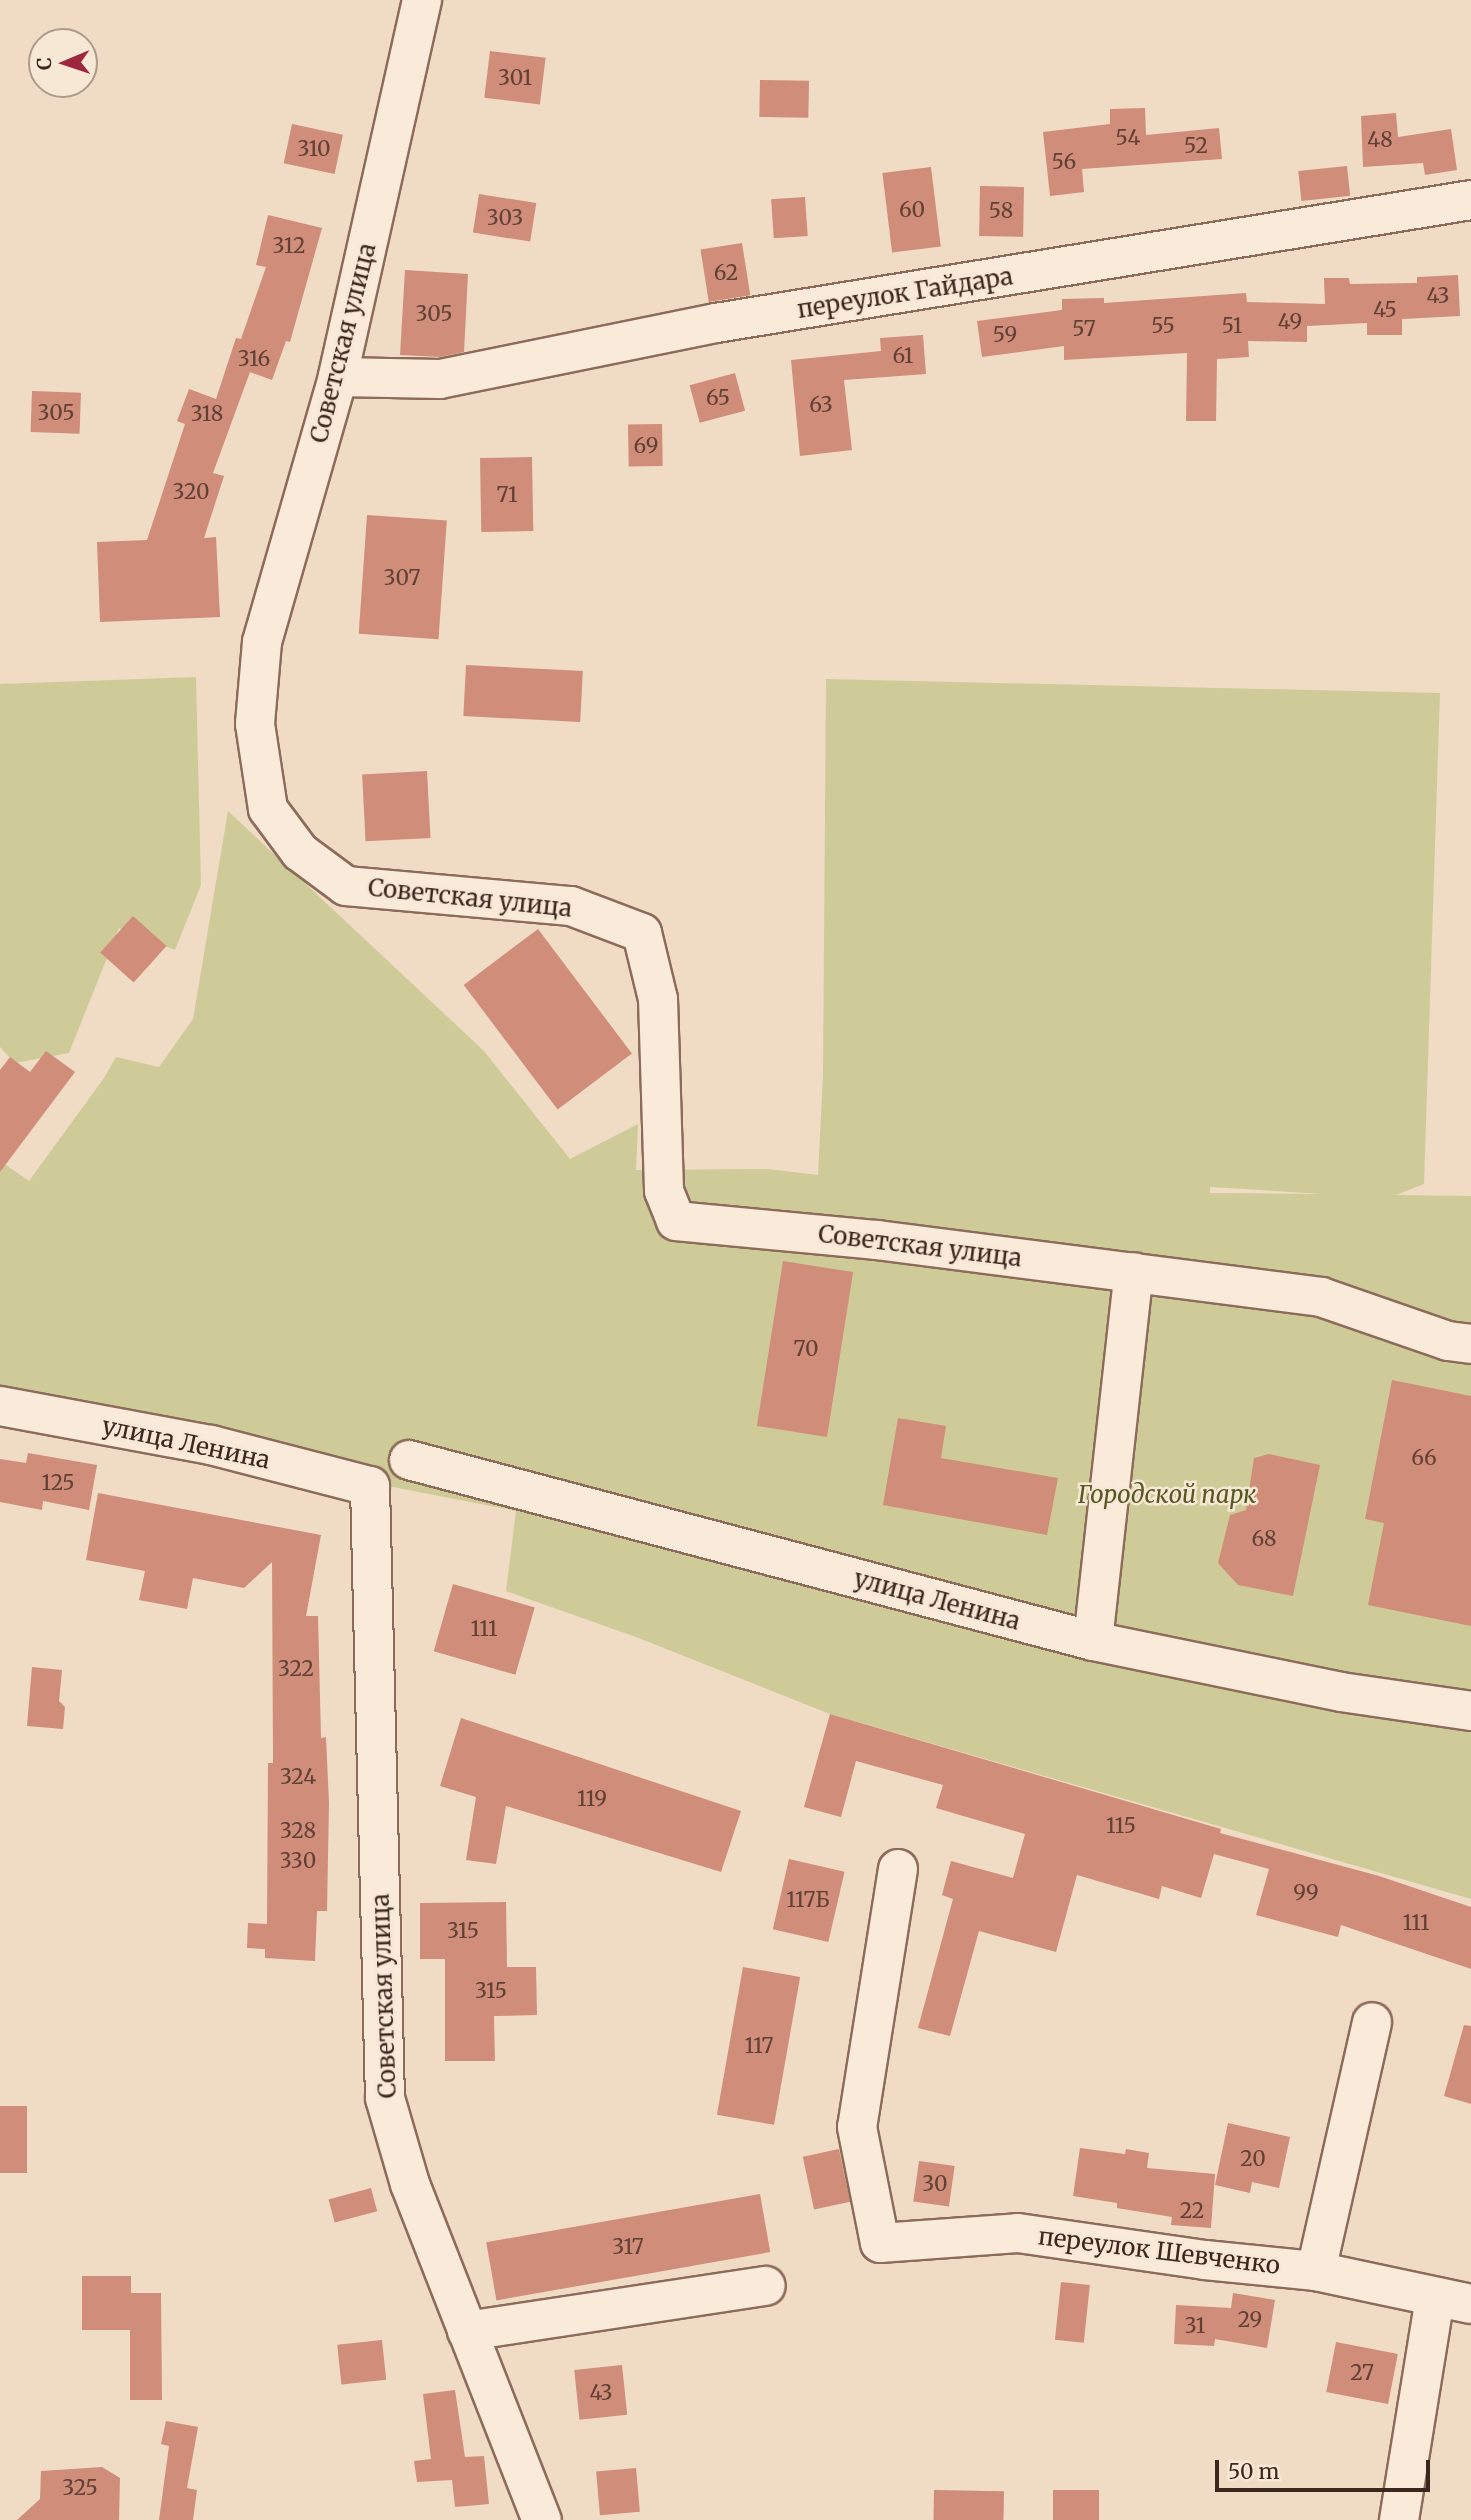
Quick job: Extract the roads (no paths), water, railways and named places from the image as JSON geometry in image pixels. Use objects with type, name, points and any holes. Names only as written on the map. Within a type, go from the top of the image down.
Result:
[{"type":"street","name":"Советская улица","points":[[422,0],[338,377],[262,642],[255,724],[268,809],[300,852],[346,886],[578,907],[642,933],[659,999],[664,1191],[676,1221],[877,1240],[1321,1297],[1448,1341],[1471,1344]]},
{"type":"street","name":"переулок Гайдара","points":[[338,377],[440,379],[716,323],[1471,200]]},
{"type":"street","points":[[1093,1641],[1134,1272]]},
{"type":"street","name":"улица Ленина","points":[[0,1406],[211,1445],[370,1486]]},
{"type":"street","name":"улица Ленина","points":[[409,1460],[1093,1641],[1341,1692],[1471,1711]]},
{"type":"street","name":"Советская улица","points":[[370,1486],[385,2098],[410,2184],[542,2520]]},
{"type":"street","name":"переулок Шевченко","points":[[898,1869],[857,2127],[880,2243],[1018,2233],[1205,2260],[1316,2271],[1453,2301],[1399,2520]]},
{"type":"street","points":[[1316,2271],[1372,2022]]},
{"type":"street","points":[[467,2331],[766,2286]]},
{"type":"park label","name":"Городской парк","points":[[1167,1495]]}]
